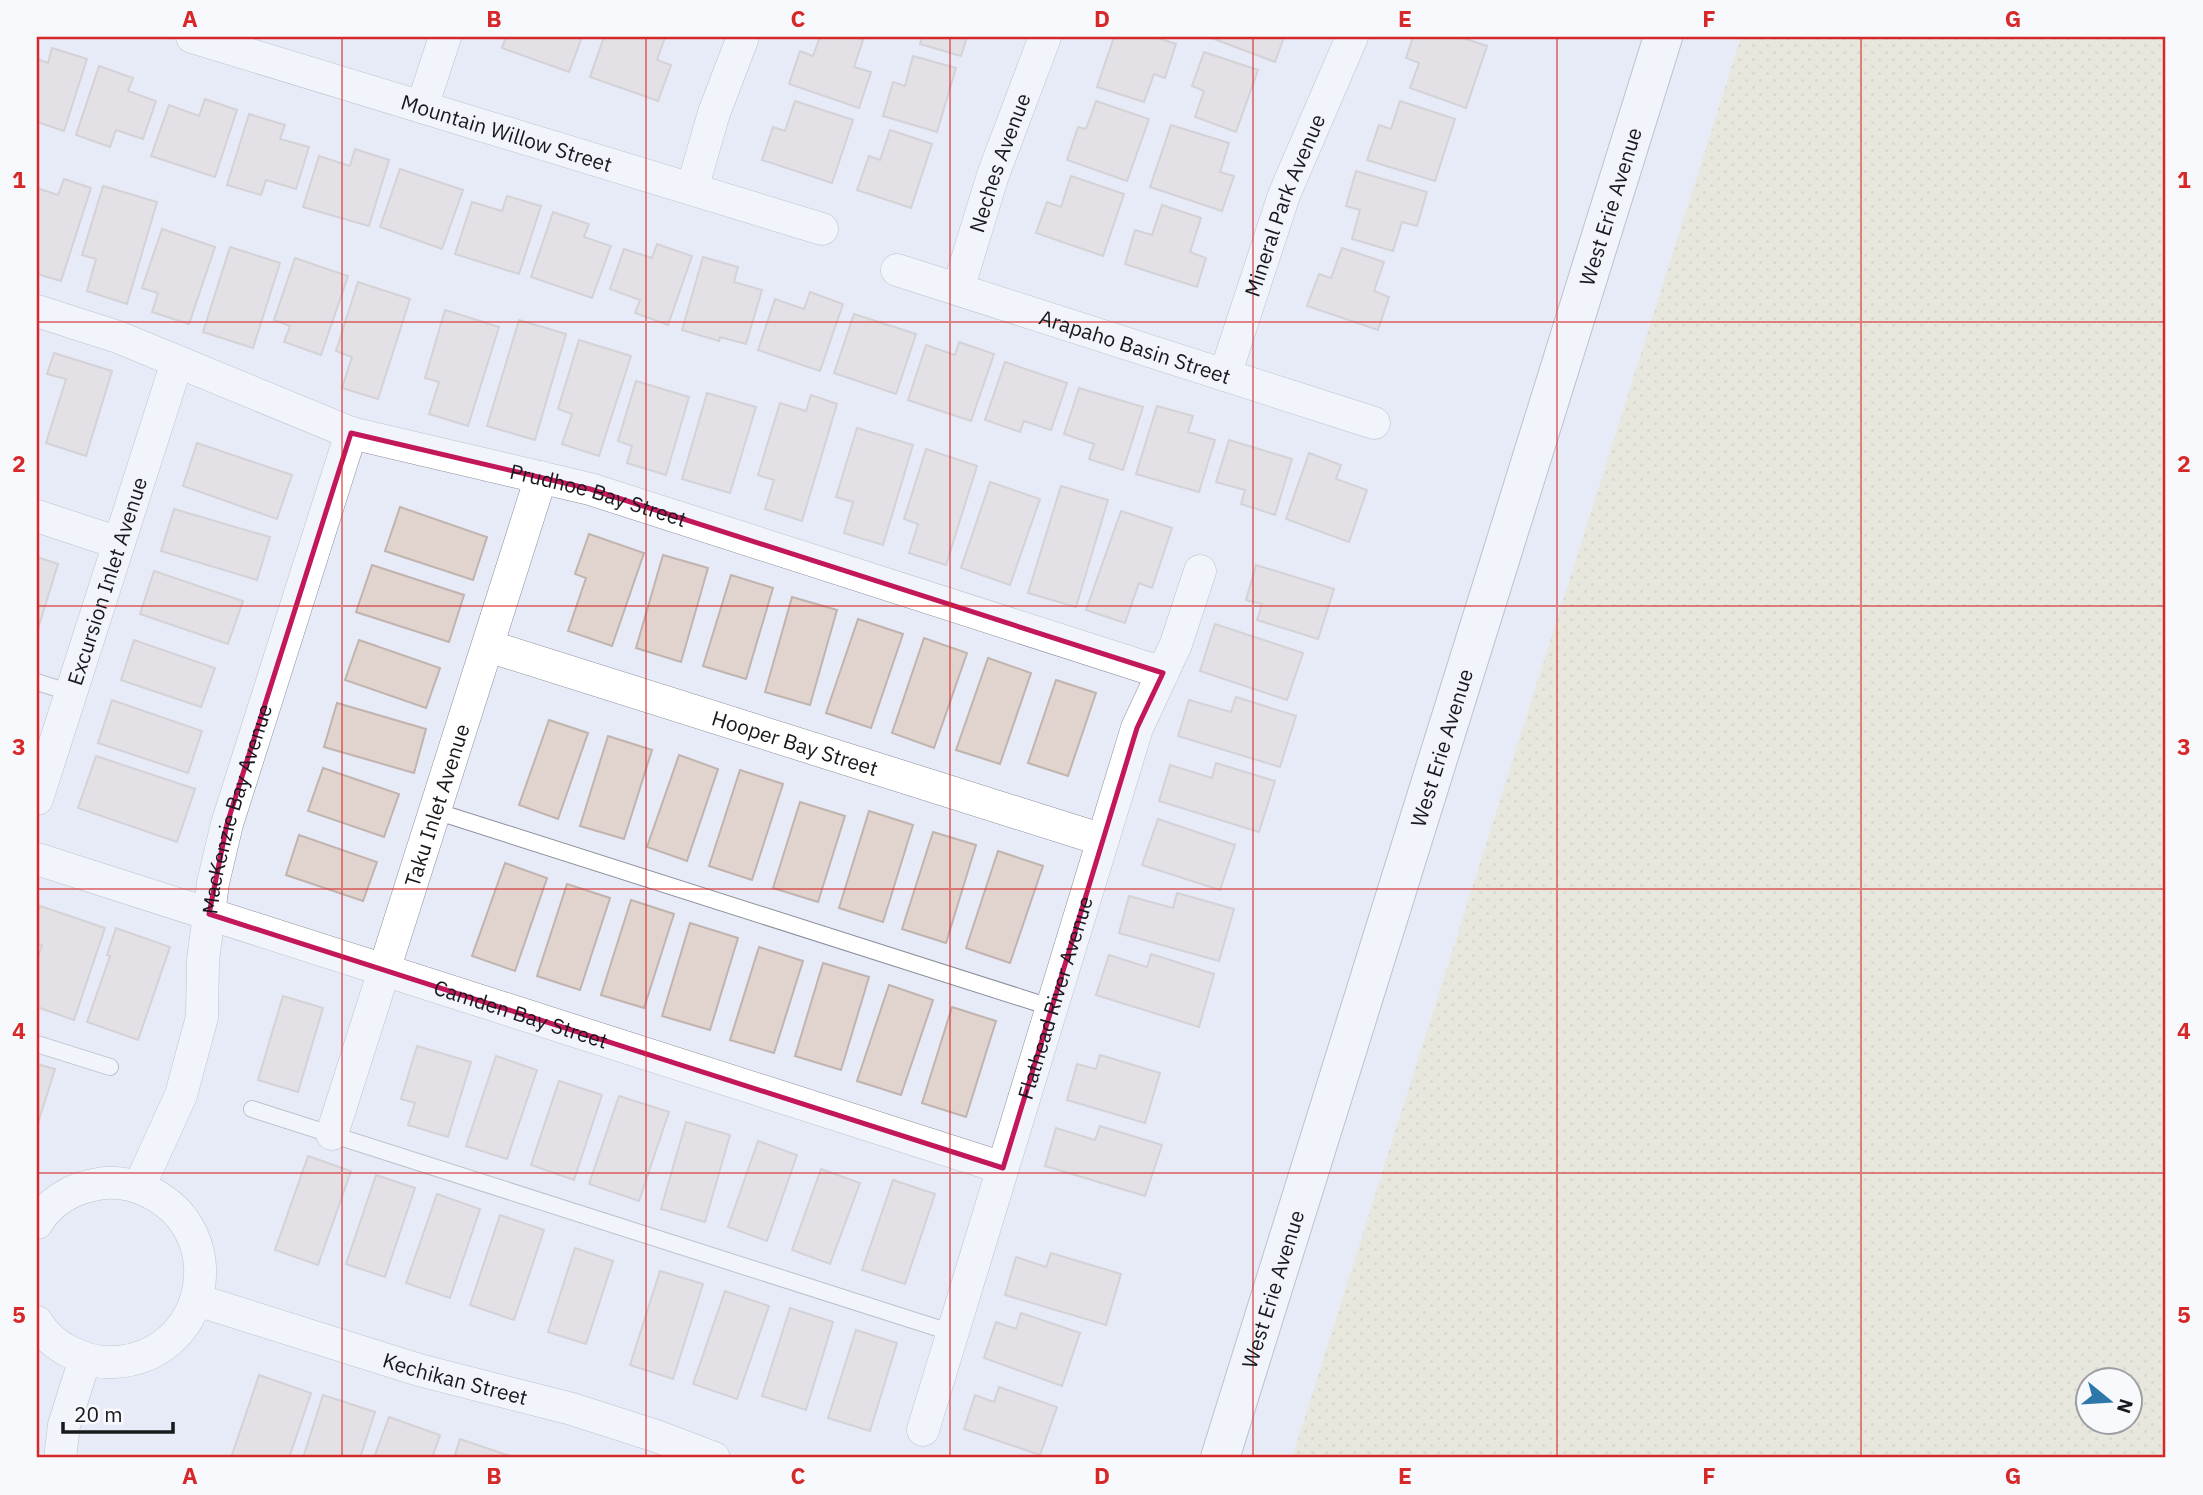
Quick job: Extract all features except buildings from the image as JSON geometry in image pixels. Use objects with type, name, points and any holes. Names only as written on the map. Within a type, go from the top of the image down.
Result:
[{"type":"street","name":"Mountain Willow Street","points":[[192,37],[822,229]]},
{"type":"street","points":[[422,107],[445,37]]},
{"type":"street","points":[[692,189],[714,113],[743,37]]},
{"type":"street","name":"Neches Avenue","points":[[958,289],[993,175],[1045,37]]},
{"type":"street","name":"Mineral Park Avenue","points":[[1225,375],[1284,195],[1352,37]]},
{"type":"street","name":"West Erie Avenue","points":[[1220,1458],[1663,37]]},
{"type":"street","name":"Arapaho Basin Street","points":[[897,270],[1374,423]]},
{"type":"street","name":"Prudhoe Bay Street","points":[[37,311],[118,337],[351,433],[590,489],[1163,673]]},
{"type":"street","name":"Excursion Inlet Avenue","points":[[37,799],[177,362]]},
{"type":"street","name":"MacKenzie Bay Avenue","points":[[139,1187],[181,1095],[202,1017],[203,960],[209,914],[228,824],[351,433]]},
{"type":"street","name":"Taku Inlet Avenue","points":[[332,1135],[541,477]]},
{"type":"street","points":[[37,516],[119,543]]},
{"type":"street","name":"Flathead River Avenue","points":[[923,1430],[1137,728],[1176,644],[1200,571]]},
{"type":"street","name":"Hooper Bay Street","points":[[488,646],[1103,840]]},
{"type":"street","name":"Camden Bay Street","points":[[37,859],[1003,1168]]},
{"type":"street","points":[[37,1223],[58,1199],[84,1186],[111,1182],[139,1187],[164,1199],[184,1219],[197,1244],[201,1272],[197,1300],[184,1325],[165,1345],[140,1358],[113,1363],[85,1359],[60,1346],[37,1322]]},
{"type":"street","name":"Kechikan Street","points":[[197,1300],[419,1370],[572,1409],[714,1458]]},
{"type":"street","points":[[60,1458],[64,1425],[85,1359]]},
{"type":"lane","points":[[37,682],[71,693]]},
{"type":"lane","points":[[435,811],[1050,1007]]},
{"type":"lane","points":[[37,1044],[110,1067]]},
{"type":"lane","points":[[252,1109],[953,1333]]},
{"type":"highlighted area","points":[[351,433],[590,489],[1163,673],[1137,728],[1003,1168],[209,914],[227,824]]},
{"type":"sand","points":[[1741,37],[2166,37],[2166,1458],[1292,1458]]}]
